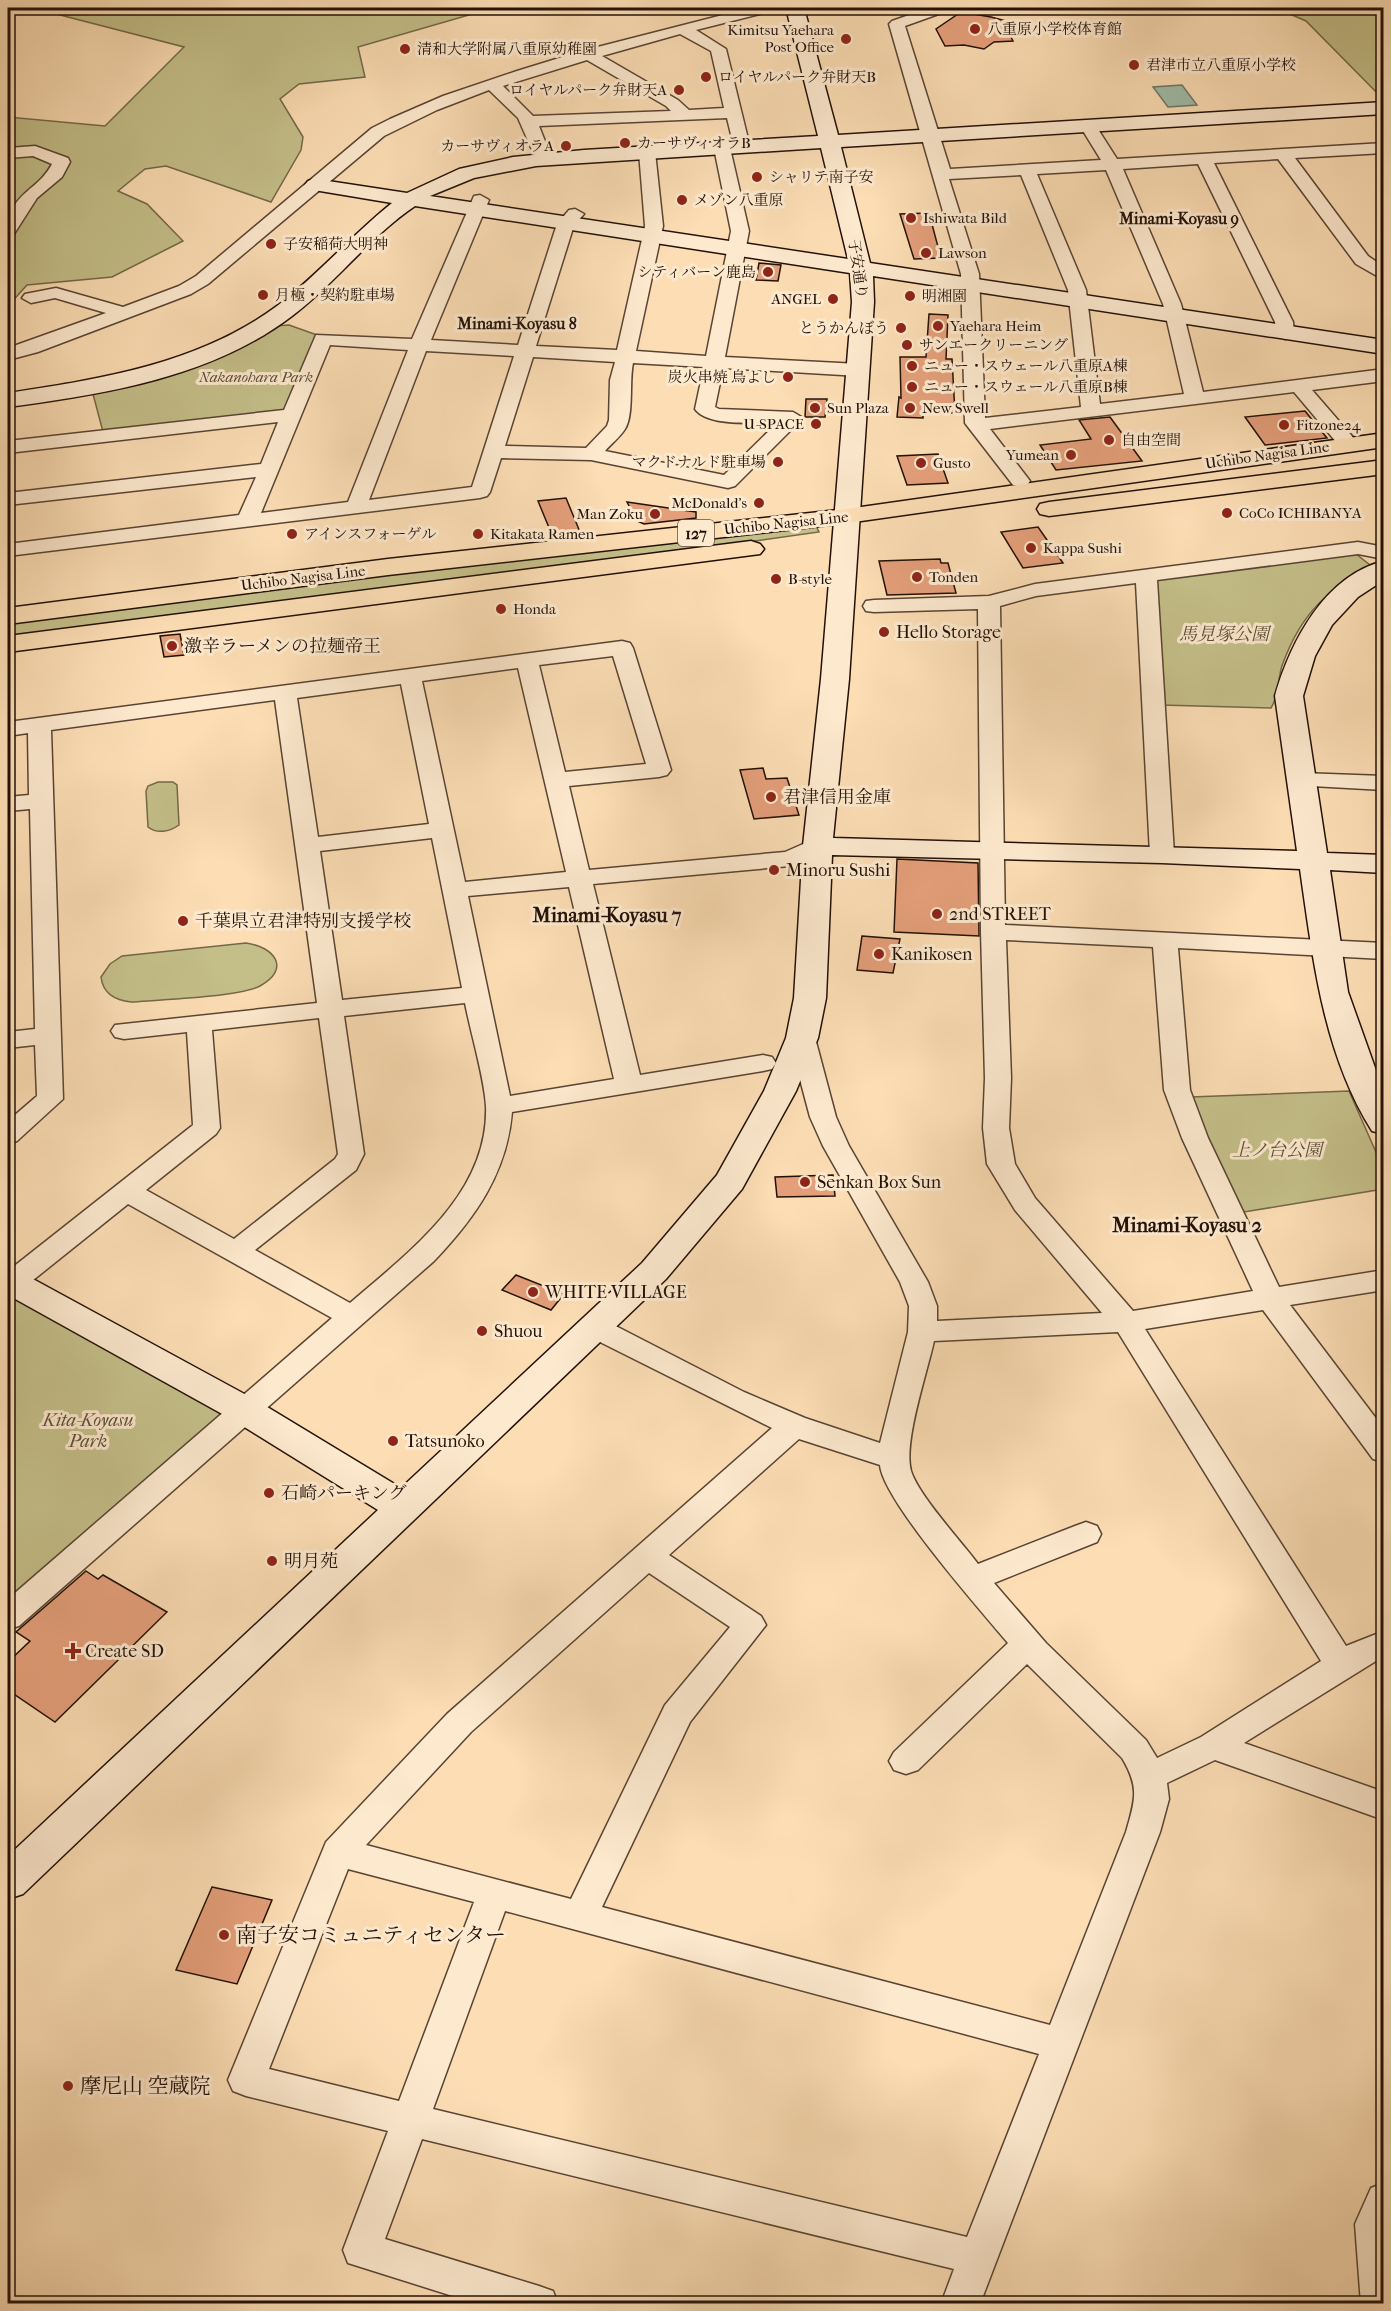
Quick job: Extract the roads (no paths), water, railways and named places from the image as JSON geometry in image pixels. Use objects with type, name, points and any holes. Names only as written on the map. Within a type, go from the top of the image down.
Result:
[{"type":"highway","name":"Uchibo Nagisa Line","points":[[8,644],[847,526],[1383,440]]},
{"type":"highway","name":"Uchibo Nagisa Line","points":[[8,616],[388,567],[847,526],[962,519],[1383,467]]},
{"type":"street","points":[[8,354],[31,348],[124,313],[202,280],[378,132],[398,121],[450,98],[588,54],[767,8]]},
{"type":"street","name":"子安通り","points":[[8,1882],[654,1271],[698,1223],[730,1181],[780,1091],[802,1038],[810,998],[818,846],[836,680],[863,302],[860,263],[795,8]]},
{"type":"street","points":[[942,8],[897,24],[933,134],[943,175]]},
{"type":"street","points":[[493,452],[591,454],[728,482],[793,418],[708,413],[705,409],[739,245],[740,231],[732,147],[734,113],[718,49],[683,29]]},
{"type":"street","points":[[588,54],[672,103],[685,115]]},
{"type":"street","points":[[491,84],[531,121],[544,159]]},
{"type":"street","points":[[8,400],[59,394],[130,379],[177,365],[244,337],[284,312],[417,196],[470,172],[544,159],[1383,108]]},
{"type":"street","points":[[531,121],[734,113]]},
{"type":"street","points":[[1088,126],[1112,164],[1174,311],[1195,399]]},
{"type":"street","points":[[1020,481],[975,423],[970,280],[938,177],[1375,148],[1383,168]]},
{"type":"street","points":[[8,153],[35,151],[62,162],[56,173],[30,195],[8,230]]},
{"type":"street","points":[[591,454],[616,428],[619,420],[620,380],[624,357],[652,232],[647,152]]},
{"type":"street","points":[[1283,154],[1362,260],[1383,276]]},
{"type":"street","points":[[1203,158],[1284,328]]},
{"type":"street","points":[[1027,170],[1079,296],[1091,412]]},
{"type":"street","points":[[320,181],[1284,328],[1383,347]]},
{"type":"street","points":[[356,507],[477,205]]},
{"type":"street","points":[[8,550],[480,492],[524,351],[571,219]]},
{"type":"street","points":[[31,298],[46,293],[56,293],[124,313]]},
{"type":"street","points":[[1284,328],[1383,336]]},
{"type":"street","points":[[247,521],[323,339],[858,370]]},
{"type":"street","points":[[978,425],[1383,375]]},
{"type":"street","points":[[1299,386],[1344,439]]},
{"type":"street","points":[[8,447],[291,415]]},
{"type":"street","points":[[8,499],[269,468]]},
{"type":"street","points":[[874,606],[989,602],[1035,590],[1358,548],[1383,553]]},
{"type":"street","points":[[1383,569],[1351,590],[1328,613],[1307,641],[1296,666],[1289,696],[1333,992],[1365,1088],[1383,1124]]},
{"type":"street","points":[[1146,576],[1162,854]]},
{"type":"street","points":[[989,602],[993,932],[998,1078],[996,1128],[1001,1164],[1025,1204],[1126,1322],[1341,1666]]},
{"type":"street","points":[[8,729],[622,648],[659,770],[556,780]]},
{"type":"street","points":[[527,660],[629,1085]]},
{"type":"street","points":[[8,1617],[432,1246],[473,1198],[492,1160],[498,1132],[499,1107],[410,675]]},
{"type":"street","points":[[235,1252],[346,1164],[351,1154],[285,691]]},
{"type":"street","points":[[8,1134],[50,1099],[39,724]]},
{"type":"street","points":[[1301,780],[1383,783]]},
{"type":"street","points":[[8,804],[41,801]]},
{"type":"street","points":[[306,844],[442,830]]},
{"type":"street","points":[[454,890],[578,877],[790,860],[818,846],[1162,854],[1383,864]]},
{"type":"street","points":[[993,932],[1383,951]]},
{"type":"street","points":[[1165,940],[1177,1090],[1195,1138],[1271,1300],[1383,1451]]},
{"type":"street","points":[[124,1031],[476,994]]},
{"type":"street","points":[[199,1023],[207,1128],[10,1281],[246,1411],[402,1507]]},
{"type":"street","points":[[8,1040],[48,1036]]},
{"type":"street","points":[[802,1038],[823,1117],[836,1146],[914,1282],[923,1305],[922,1332],[894,1447],[896,1471],[909,1496],[972,1579],[1028,1643],[1134,1749],[1150,1776],[1152,1799],[1143,1833],[960,2304]]},
{"type":"street","points":[[499,1107],[764,1063]]},
{"type":"street","points":[[126,1191],[353,1317]]},
{"type":"street","points":[[922,1332],[1126,1322],[1383,1280]]},
{"type":"street","points":[[596,1328],[734,1399],[794,1426],[896,1459]]},
{"type":"street","points":[[794,1426],[459,1723],[338,1852],[246,2080],[978,2257]]},
{"type":"street","points":[[972,1579],[1086,1534]]},
{"type":"street","points":[[580,1916],[677,1714],[750,1625],[647,1556]]},
{"type":"street","points":[[906,1761],[1028,1643]]},
{"type":"street","points":[[1150,1776],[1213,1746],[1365,1650],[1383,1643]]},
{"type":"street","points":[[1213,1746],[1383,1806]]},
{"type":"street","points":[[338,1852],[1061,2044]]},
{"type":"street","points":[[494,1894],[363,2250],[539,2304]]},
{"type":"street","points":[[1380,2304],[1374,2224],[1383,2200]]},
{"type":"place","name":"八重原小学校体育館","points":[[975,29]]},
{"type":"place","name":"Kimitsu Yaehara Post Office","points":[[846,39]]},
{"type":"place","name":"清和大学附属八重原幼稚園","points":[[405,49]]},
{"type":"place","name":"君津市立八重原小学校","points":[[1134,65]]},
{"type":"place","name":"ロイヤルパーク弁財天B","points":[[706,77]]},
{"type":"place","name":"ロイヤルパーク弁財天A","points":[[679,90]]},
{"type":"place","name":"カーサヴィオラB","points":[[625,143]]},
{"type":"place","name":"カーサヴィオラA","points":[[566,146]]},
{"type":"place","name":"シャリテ南子安","points":[[757,177]]},
{"type":"place","name":"メゾン八重原","points":[[682,200]]},
{"type":"place","name":"Ishiwata Bild","points":[[911,218]]},
{"type":"place","name":"子安稲荷大明神","points":[[271,244]]},
{"type":"place","name":"Lawson","points":[[926,253]]},
{"type":"place","name":"シティバーン鹿島","points":[[768,272]]},
{"type":"place","name":"月極・契約駐車場","points":[[263,295]]},
{"type":"place","name":"明湘園","points":[[910,296]]},
{"type":"place","name":"ANGEL","points":[[833,299]]},
{"type":"place","name":"Yaehara Heim","points":[[938,326]]},
{"type":"place","name":"とうかんぼう","points":[[901,328]]},
{"type":"place","name":"サンエークリーニング","points":[[907,345]]},
{"type":"place","name":"ニュー・スウェール八重原A棟","points":[[912,366]]},
{"type":"place","name":"炭火串焼 鳥よし","points":[[788,377]]},
{"type":"place","name":"ニュー・スウェール八重原B棟","points":[[912,387]]},
{"type":"place","name":"Sun Plaza","points":[[815,408]]},
{"type":"place","name":"New Swell","points":[[910,408]]},
{"type":"place","name":"U-SPACE","points":[[816,424]]},
{"type":"place","name":"Fitzone24","points":[[1284,425]]},
{"type":"place","name":"自由空間","points":[[1109,440]]},
{"type":"place","name":"Yumean","points":[[1071,455]]},
{"type":"place","name":"マクドナルド駐車場","points":[[778,462]]},
{"type":"place","name":"Gusto","points":[[921,463]]},
{"type":"place","name":"McDonald's","points":[[759,503]]},
{"type":"place","name":"CoCo ICHIBANYA","points":[[1227,513]]},
{"type":"place","name":"Man Zoku","points":[[655,514]]},
{"type":"place","name":"アインスフォーゲル","points":[[292,534]]},
{"type":"place","name":"Kitakata Ramen","points":[[478,534]]},
{"type":"place","name":"Kappa Sushi","points":[[1031,548]]},
{"type":"place","name":"Tonden","points":[[917,577]]},
{"type":"place","name":"B-style","points":[[776,579]]},
{"type":"place","name":"Honda","points":[[501,609]]},
{"type":"place","name":"Hello Storage","points":[[884,632]]},
{"type":"place","name":"激辛ラーメンの拉麺帝王","points":[[172,646]]},
{"type":"place","name":"君津信用金庫","points":[[771,797]]},
{"type":"place","name":"Minoru Sushi","points":[[774,870]]},
{"type":"place","name":"2nd STREET","points":[[937,914]]},
{"type":"place","name":"千葉県立君津特別支援学校","points":[[183,921]]},
{"type":"place","name":"Kanikosen","points":[[879,954]]},
{"type":"place","name":"Senkan Box Sun","points":[[805,1182]]},
{"type":"place","name":"WHITE VILLAGE","points":[[533,1292]]},
{"type":"place","name":"Shuou","points":[[482,1331]]},
{"type":"place","name":"Tatsunoko","points":[[393,1441]]},
{"type":"place","name":"石崎パーキング","points":[[269,1493]]},
{"type":"place","name":"明月苑","points":[[272,1561]]},
{"type":"place","name":"Create SD","points":[[73,1651]]},
{"type":"place","name":"南子安コミュニティセンター","points":[[224,1935]]},
{"type":"place","name":"摩尼山 空蔵院","points":[[68,2086]]},
{"type":"district","name":"Minami-Koyasu 9","points":[[1179,218]]},
{"type":"district","name":"Minami-Koyasu 8","points":[[517,323]]},
{"type":"district","name":"Minami-Koyasu 7","points":[[607,915]]},
{"type":"district","name":"Minami-Koyasu 2","points":[[1187,1225]]},
{"type":"park label","name":"Nakanohara Park","points":[[256,377]]},
{"type":"park label","name":"馬見塚公園","points":[[1224,634]]},
{"type":"park label","name":"上ノ台公園","points":[[1277,1150]]},
{"type":"park label","name":"Kita-Koyasu Park","points":[[88,1430]]}]
